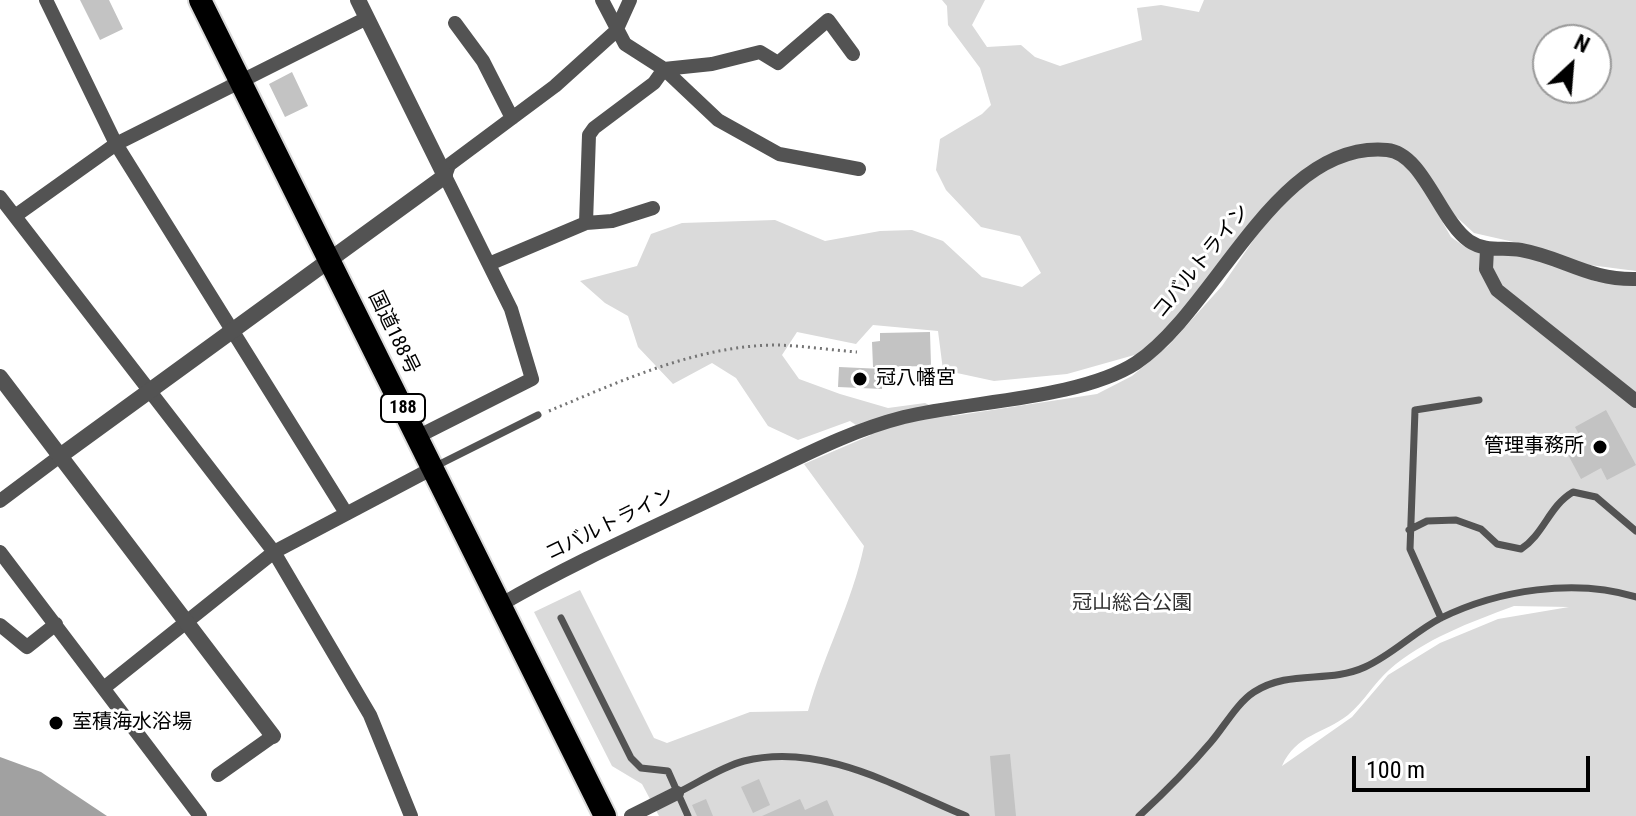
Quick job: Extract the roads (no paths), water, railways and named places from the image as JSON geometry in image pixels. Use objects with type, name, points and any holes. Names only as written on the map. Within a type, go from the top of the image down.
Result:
[{"type":"highway","name":"国道188号","points":[[200,0],[242,79],[286,179],[331,260],[605,816]]},
{"type":"street","points":[[46,0],[116,144],[346,513]]},
{"type":"street","points":[[358,0],[511,309],[532,379],[417,437]]},
{"type":"street","points":[[602,0],[625,44],[664,69],[718,120],[779,154],[859,169]]},
{"type":"street","points":[[0,501],[445,176],[449,165],[555,86],[616,31],[630,0]]},
{"type":"street","points":[[15,216],[116,144],[367,18]]},
{"type":"street","points":[[586,223],[589,135],[654,83],[664,69],[712,64],[760,52],[778,63],[828,20],[839,30],[853,54]]},
{"type":"street","points":[[455,23],[483,61],[512,118]]},
{"type":"street","name":"コバルトライン","points":[[500,605],[572,564],[830,442],[905,417],[1093,382],[1134,364],[1164,340],[1223,272],[1255,225],[1323,163],[1386,150],[1402,155],[1417,170],[1456,230],[1472,243],[1487,249]]},
{"type":"street","points":[[0,197],[274,552],[370,715],[411,816]]},
{"type":"street","points":[[489,264],[586,223],[612,221],[653,208]]},
{"type":"street","points":[[1636,279],[1602,278],[1547,256],[1518,249],[1487,249],[1486,269],[1490,282],[1497,290],[1636,401]]},
{"type":"street","points":[[0,377],[273,736],[218,775]]},
{"type":"street","points":[[105,687],[274,552],[433,468]]},
{"type":"street","points":[[0,552],[200,816]]},
{"type":"street","points":[[0,625],[27,647],[56,624]]},
{"type":"street","points":[[631,816],[677,793]]},
{"type":"lane","points":[[1441,618],[1410,549],[1415,410],[1479,400]]},
{"type":"lane","points":[[433,468],[538,415]]},
{"type":"lane","points":[[1409,530],[1427,521],[1456,520],[1481,529],[1497,544],[1521,549],[1534,540],[1557,501],[1573,492],[1596,497],[1636,531]]},
{"type":"lane","points":[[1139,816],[1169,788],[1251,694],[1292,676],[1341,675],[1366,667],[1441,618],[1483,600],[1533,590],[1579,589],[1636,597]]},
{"type":"lane","points":[[561,618],[631,758],[641,768],[668,771],[688,816]]},
{"type":"lane","points":[[677,793],[741,762],[788,754],[839,764],[966,816]]},
{"type":"place","name":"冠八幡宮","points":[[860,379]]},
{"type":"place","name":"管理事務所","points":[[1600,447]]},
{"type":"place","name":"室積海水浴場","points":[[56,723]]},
{"type":"park label","name":"冠山総合公園","points":[[1132,604]]}]
